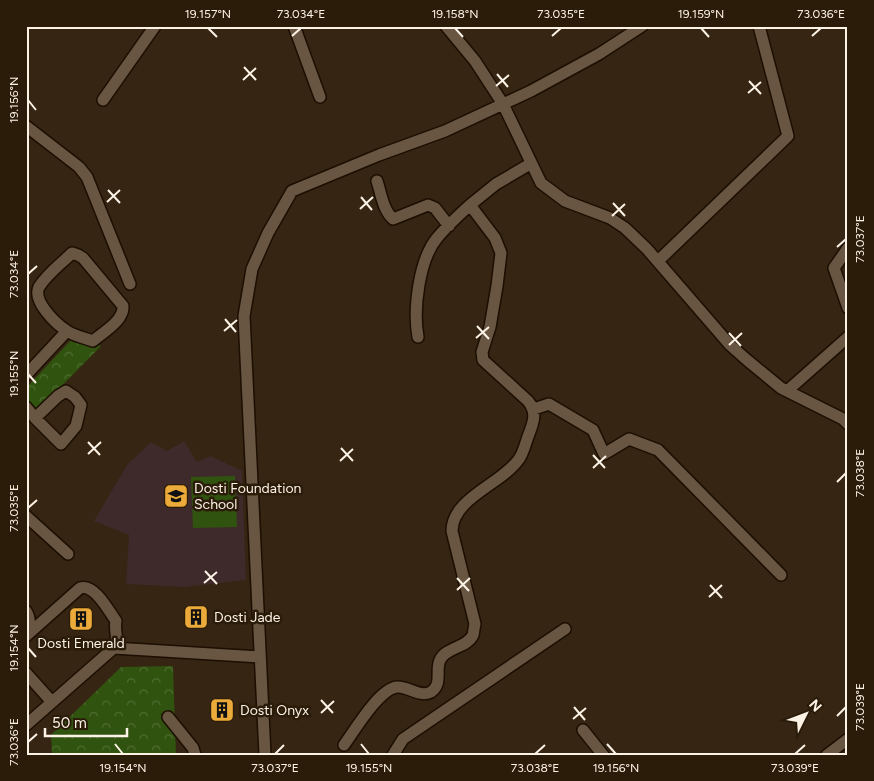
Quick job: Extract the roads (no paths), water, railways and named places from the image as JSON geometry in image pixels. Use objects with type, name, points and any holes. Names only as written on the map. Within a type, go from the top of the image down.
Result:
[{"type":"street","points":[[103,100],[155,26]]},
{"type":"street","points":[[294,26],[320,96]]},
{"type":"street","points":[[446,26],[475,61],[503,104],[530,164],[541,183],[565,201],[610,218],[625,228],[658,262],[730,345],[747,360],[787,391],[835,415],[848,424]]},
{"type":"street","points":[[265,755],[244,316],[252,269],[268,233],[292,191],[379,155],[445,131],[503,104],[571,70],[642,26]]},
{"type":"street","points":[[658,262],[788,136],[759,26]]},
{"type":"street","points":[[26,126],[79,167],[87,177],[130,284]]},
{"type":"street","points":[[418,337],[416,299],[426,256],[436,238],[470,205],[496,184],[530,164]]},
{"type":"street","points":[[377,181],[387,210],[393,219],[428,205],[435,208],[449,226]]},
{"type":"street","points":[[344,745],[379,697],[389,690],[398,687],[424,693],[431,692],[439,680],[439,660],[443,655],[468,642],[472,636],[475,624],[452,531],[452,523],[455,516],[473,496],[506,473],[519,459],[534,422],[534,409],[484,360],[482,352],[490,327],[498,286],[501,253],[495,238],[470,205]]},
{"type":"street","points":[[848,248],[834,268],[848,308]]},
{"type":"street","points":[[72,253],[78,254],[89,265],[123,306],[123,312],[120,318],[93,341],[67,331],[47,312],[38,300],[38,289],[50,274],[72,253]]},
{"type":"street","points":[[26,375],[67,331]]},
{"type":"street","points":[[787,391],[848,337]]},
{"type":"street","points":[[26,407],[35,418],[61,444],[76,426],[81,405],[75,397],[66,391],[35,418]]},
{"type":"street","points":[[534,409],[549,404],[593,430],[604,454],[629,439],[658,450],[781,576]]},
{"type":"street","points":[[26,516],[68,554]]},
{"type":"street","points":[[26,636],[80,588],[91,588],[116,620],[114,628],[117,642],[114,648],[26,725]]},
{"type":"street","points":[[26,612],[30,620],[30,626],[26,630]]},
{"type":"street","points":[[393,755],[403,739],[565,629]]},
{"type":"street","points":[[114,648],[260,657]]},
{"type":"street","points":[[26,673],[52,702]]},
{"type":"street","points":[[168,717],[193,748],[195,755]]},
{"type":"street","points":[[583,730],[603,755]]},
{"type":"street","points":[[827,755],[848,739]]},
{"type":"place","name":"Dosti Foundation School","points":[[176,496]]},
{"type":"place","name":"Dosti Jade","points":[[196,617]]},
{"type":"place","name":"Dosti Emerald","points":[[81,619]]},
{"type":"place","name":"Dosti Onyx","points":[[222,710]]}]
